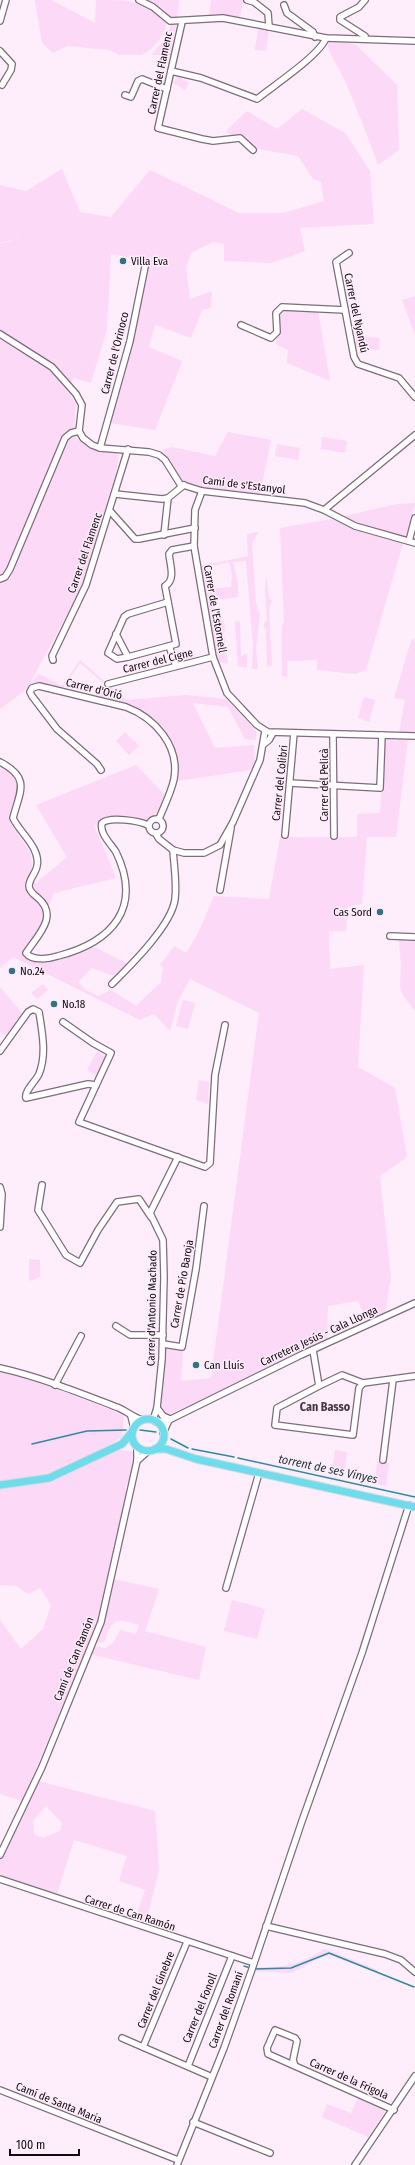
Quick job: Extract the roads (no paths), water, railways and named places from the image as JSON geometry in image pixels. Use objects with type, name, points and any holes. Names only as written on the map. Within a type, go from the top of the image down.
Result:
[{"type":"main road","points":[[0,1485],[49,1478],[122,1444],[143,1420],[154,1421],[161,1427],[163,1435],[171,1450]]},
{"type":"main road","points":[[133,1430],[133,1441],[137,1446]]},
{"type":"main road","points":[[151,1450],[161,1444],[163,1435]]},
{"type":"main road","points":[[122,1444],[151,1450],[171,1450],[196,1459],[412,1506]]},
{"type":"street","points":[[0,21],[6,0]]},
{"type":"street","points":[[139,0],[153,7],[170,21],[182,22],[223,18],[269,26],[315,37],[415,41]]},
{"type":"street","points":[[247,0],[254,2],[268,14],[269,26]]},
{"type":"street","points":[[364,38],[364,36],[340,20],[340,17],[359,7],[365,0]]},
{"type":"street","points":[[284,5],[287,13],[313,32],[315,37]]},
{"type":"street","name":"Carrer del Flamenc","points":[[182,22],[178,32],[158,128],[213,141],[240,138],[253,150]]},
{"type":"street","points":[[171,71],[201,78],[257,99],[306,62],[323,44],[326,38]]},
{"type":"street","points":[[0,51],[12,64],[11,70],[2,85]]},
{"type":"street","points":[[125,95],[131,98],[138,80],[142,78],[167,89]]},
{"type":"street","name":"Carrer del Nyandú","points":[[349,253],[336,262],[354,357],[358,364],[399,378],[415,397]]},
{"type":"street","name":"Carrer de l'Orinoco","points":[[100,448],[130,341],[146,262]]},
{"type":"street","points":[[241,325],[271,338],[277,332],[276,313],[282,307],[345,310]]},
{"type":"street","points":[[0,334],[52,367],[76,394],[82,405],[79,431],[89,443],[100,448]]},
{"type":"street","points":[[0,579],[5,577],[10,570],[65,438],[71,433],[79,431]]},
{"type":"street","points":[[324,510],[415,435]]},
{"type":"street","name":"Camí de s'Estanyol","points":[[100,448],[128,449],[149,452],[162,457],[178,481],[184,485],[202,491],[305,503],[324,510],[355,526],[412,542]]},
{"type":"street","name":"Carrer del Flamenc","points":[[53,660],[52,656],[86,585],[128,449]]},
{"type":"street","points":[[115,494],[162,499],[168,498],[184,485]]},
{"type":"street","name":"Carrer de l'Estornell","points":[[202,491],[195,510],[194,546],[213,657],[227,693],[265,731]]},
{"type":"street","points":[[164,534],[168,498]]},
{"type":"street","points":[[110,511],[135,539],[194,528]]},
{"type":"street","points":[[412,542],[415,518]]},
{"type":"street","points":[[168,602],[126,615],[108,653],[117,659],[176,644],[165,586],[170,583],[172,579],[170,552],[194,546]]},
{"type":"street","points":[[116,634],[128,657]]},
{"type":"street","points":[[169,646],[176,666]]},
{"type":"street","name":"Carrer del Cigne","points":[[108,684],[213,657]]},
{"type":"street","name":"Carrer d'Orió","points":[[101,770],[97,764],[57,729],[32,696],[30,692],[32,688],[39,686],[126,707],[139,712],[160,729],[172,752],[174,776],[159,819]]},
{"type":"street","points":[[148,825],[150,831],[156,834],[159,839],[173,850],[194,854],[214,849],[220,845],[233,822],[260,760],[264,744],[265,731],[273,733],[333,735],[415,736]]},
{"type":"street","points":[[264,744],[269,740],[273,733]]},
{"type":"street","name":"Carrer del Colibri","points":[[285,835],[294,733]]},
{"type":"street","name":"Carrer del Pelicà","points":[[333,735],[334,836]]},
{"type":"street","points":[[290,783],[380,788],[382,735]]},
{"type":"street","points":[[0,762],[14,771],[22,784],[22,789],[13,818],[31,843],[37,861],[37,866],[29,885],[30,891],[42,901],[48,914],[46,926],[26,952],[32,957],[54,958],[67,954],[95,942],[114,926],[124,908],[126,886],[123,870],[116,852],[103,832],[102,823],[109,820],[140,822],[148,825]]},
{"type":"street","points":[[148,825],[152,820],[159,819],[163,828],[161,832],[156,834]]},
{"type":"street","points":[[220,890],[233,822]]},
{"type":"street","points":[[112,984],[139,956],[172,911],[176,898],[173,850]]},
{"type":"street","points":[[390,936],[415,937]]},
{"type":"street","points":[[0,1051],[28,1012],[33,1009],[39,1012],[42,1032],[43,1060],[39,1075],[27,1093],[26,1098],[88,1084],[96,1085]]},
{"type":"street","points":[[63,1022],[93,1043],[111,1053],[79,1122],[205,1167],[210,1163],[215,1075],[224,1025]]},
{"type":"street","points":[[151,1217],[152,1208],[178,1157]]},
{"type":"street","name":"Carrer d'Antonio Machado","points":[[42,1185],[38,1210],[66,1255],[80,1263],[98,1230],[117,1202],[139,1199],[151,1217],[164,1246],[163,1344],[157,1408],[154,1421]]},
{"type":"street","points":[[0,1187],[2,1194],[0,1227]]},
{"type":"street","name":"Carrer de Pío Baroja","points":[[163,1344],[182,1347],[196,1269],[204,1206]]},
{"type":"street","name":"Carretera Jesús - Cala Llonga","points":[[154,1421],[170,1420],[313,1350],[415,1303]]},
{"type":"street","points":[[116,1326],[130,1335],[163,1335]]},
{"type":"street","points":[[56,1385],[81,1336]]},
{"type":"street","points":[[313,1350],[319,1386]]},
{"type":"street","points":[[0,1368],[20,1372],[56,1385],[118,1408],[131,1416],[143,1420]]},
{"type":"street","points":[[363,1383],[360,1388],[354,1432],[351,1436],[275,1425],[275,1411],[279,1405],[342,1375],[363,1383],[415,1376]]},
{"type":"street","points":[[383,1460],[393,1380]]},
{"type":"street","points":[[157,1408],[163,1416],[170,1420],[163,1435]]},
{"type":"street","points":[[131,1416],[133,1430]]},
{"type":"street","name":"Camí de Can Ramón","points":[[0,1855],[42,1767],[101,1622],[137,1461],[137,1446]]},
{"type":"street","points":[[137,1461],[151,1450]]},
{"type":"street","points":[[226,1588],[259,1473]]},
{"type":"street","name":"Carrer del Romaní","points":[[177,2163],[212,2077],[254,1964],[287,1864],[362,1653],[412,1506]]},
{"type":"street","name":"Carrer de Can Ramón","points":[[0,1880],[254,1964]]},
{"type":"street","points":[[266,1926],[389,1955],[405,1963],[415,1972]]},
{"type":"street","name":"Carrer del Ginebre","points":[[143,2047],[186,1942]]},
{"type":"street","name":"Carrer del Fonoll","points":[[188,2066],[232,1956]]},
{"type":"street","name":"Carrer de la Frígola","points":[[295,2066],[293,2060],[297,2040],[275,2030],[267,2048],[268,2054],[295,2066],[394,2110]]},
{"type":"street","name":"Carrer del Ginebre","points":[[122,2038],[212,2077]]},
{"type":"street","points":[[355,2165],[394,2110],[415,2076]]},
{"type":"street","name":"Camí de Santa Maria","points":[[0,2090],[177,2163]]},
{"type":"street","points":[[193,2122],[270,2153]]},
{"type":"waterway","name":"torrent de ses Vinyes","points":[[32,1444],[87,1431],[126,1430]]},
{"type":"waterway","name":"torrent de ses Vinyes","points":[[140,1430],[156,1432]]},
{"type":"waterway","name":"torrent de ses Vinyes","points":[[171,1439],[188,1448]]},
{"type":"waterway","name":"torrent de ses Vinyes","points":[[192,1449],[234,1457]]},
{"type":"waterway","name":"torrent de ses Vinyes","points":[[238,1458],[415,1497]]},
{"type":"waterway","points":[[255,1969],[291,1968],[329,1953],[414,1987]]},
{"type":"waterway","points":[[244,1966],[250,1968]]},
{"type":"place","name":"Villa Eva","points":[[123,261]]},
{"type":"place","name":"Cas Sord","points":[[380,912]]},
{"type":"place","name":"No.24","points":[[12,971]]},
{"type":"place","name":"No.18","points":[[54,1004]]},
{"type":"place","name":"Can Lluís","points":[[196,1365]]},
{"type":"district","name":"Can Basso","points":[[325,1407]]}]
